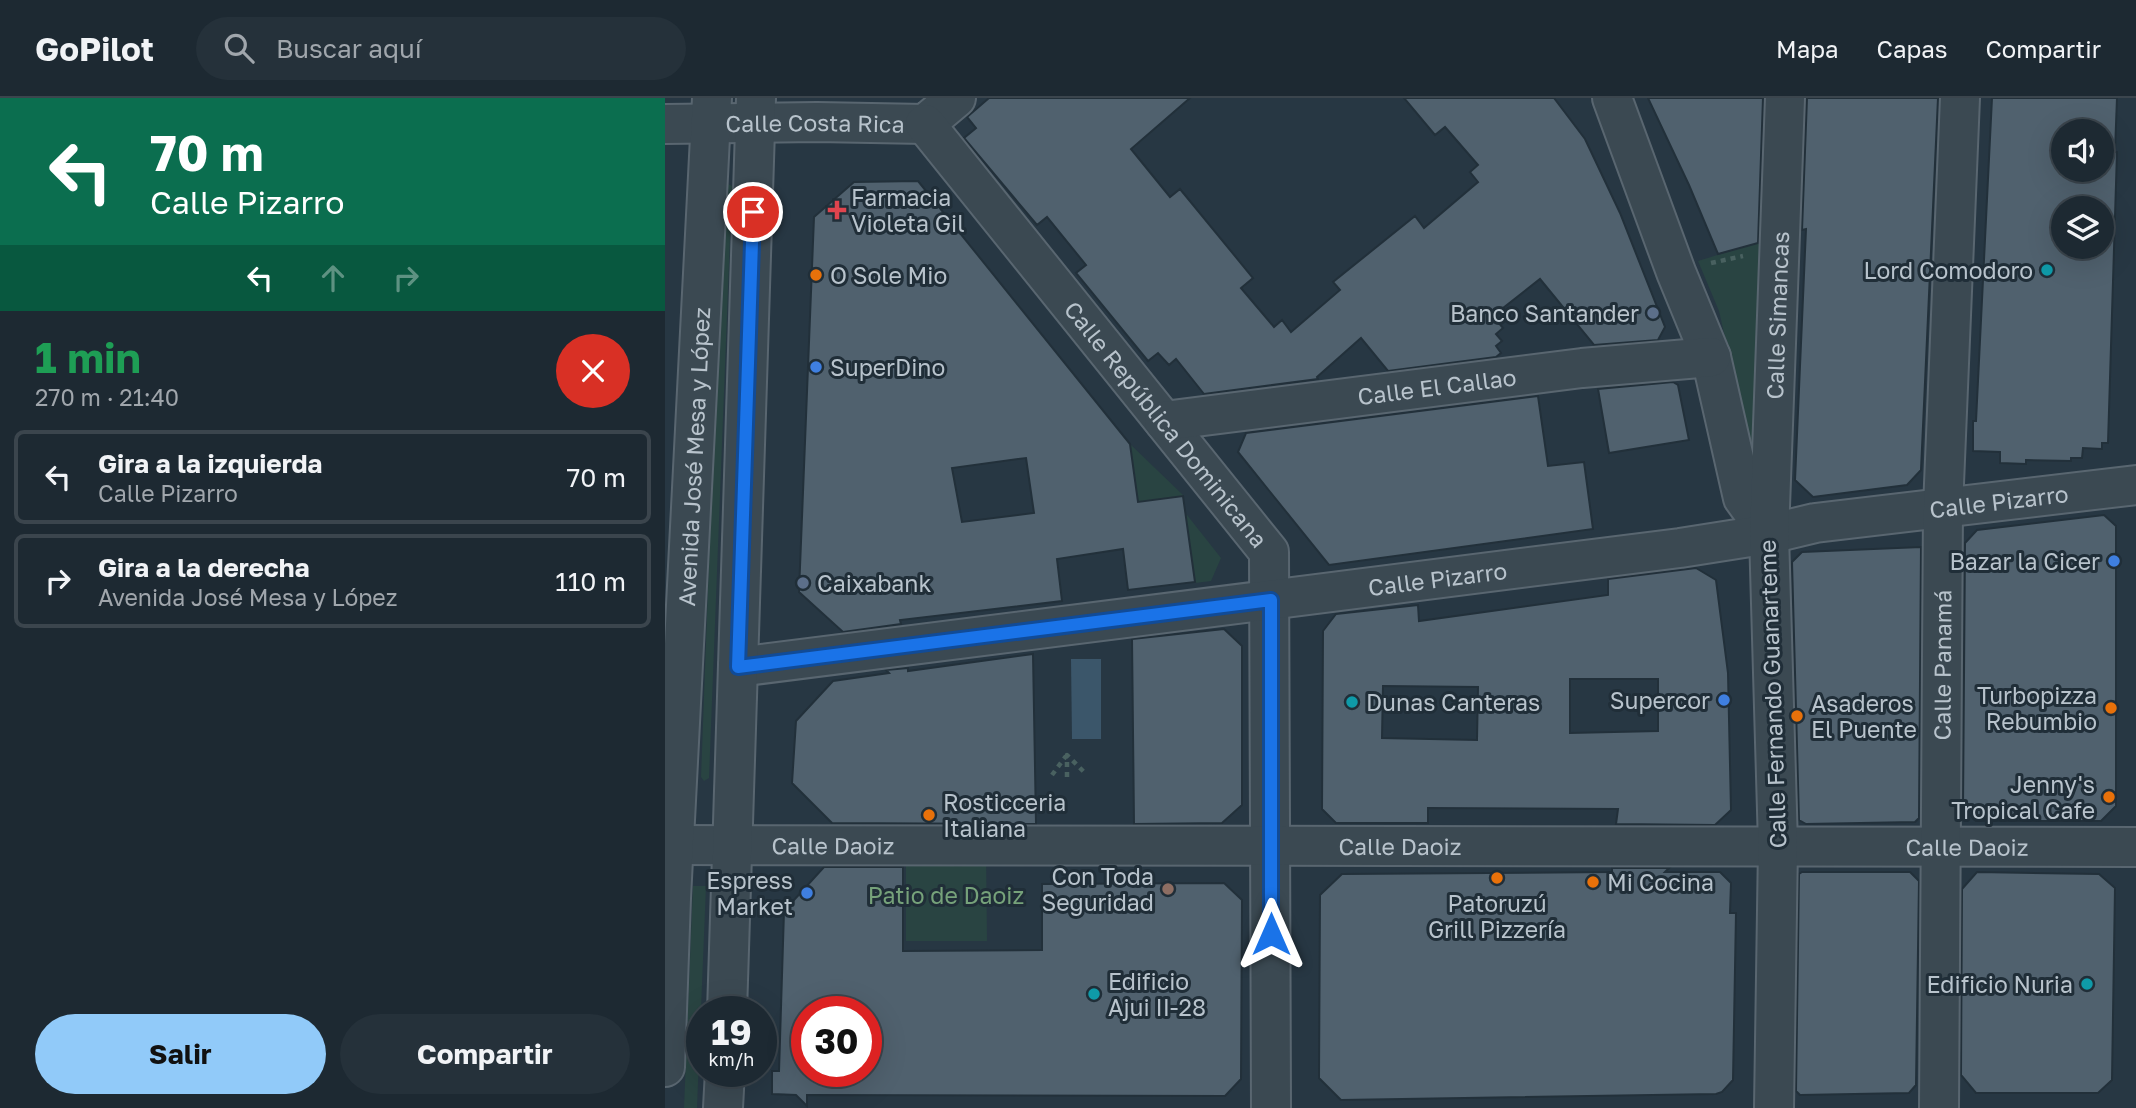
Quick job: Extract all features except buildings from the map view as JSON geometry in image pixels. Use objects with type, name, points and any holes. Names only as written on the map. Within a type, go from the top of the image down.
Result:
[{"type":"street","name":"Calle Costa Rica","points":[[665,124],[712,110],[756,110],[925,124],[956,98]]},
{"type":"street","name":"Calle Fernando Guanarteme","points":[[1612,98],[1676,272],[1711,357],[1743,498],[1769,534],[1778,845],[1775,1108]]},
{"type":"street","name":"Calle Simancas","points":[[1769,534],[1785,98]]},
{"type":"street","name":"Calle Panamá","points":[[1939,1108],[1943,845],[1943,508],[1961,98]]},
{"type":"street","name":"Avenida José Mesa y López","points":[[665,1067],[670,844],[712,110]]},
{"type":"street","name":"Avenida José Mesa y López","points":[[728,996],[756,110]]},
{"type":"street","name":"Calle República Dominicana","points":[[925,124],[1269,552],[1271,1108]]},
{"type":"street","name":"Calle El Callao","points":[[1164,421],[1582,368],[1711,357]]},
{"type":"street","name":"Calle Pizarro","points":[[738,667],[1680,548],[1769,534],[1815,523],[2136,485]]},
{"type":"street","name":"Calle Daoiz","points":[[670,844],[2136,847]]},
{"type":"street","points":[[723,1108],[724,1087]]},
{"type":"path","points":[[1676,272],[1779,247]]},
{"type":"path","points":[[1067,755],[1084,772]]},
{"type":"path","points":[[1052,775],[1067,755]]},
{"type":"path","points":[[1067,755],[1067,777]]},
{"type":"green space","points":[[726,183],[732,186],[709,778],[704,781],[701,777],[723,187]]},
{"type":"green space","points":[[1758,199],[1774,201],[1754,452],[1750,448],[1719,311],[1698,261],[1756,243]]},
{"type":"green space","points":[[1130,444],[1184,496],[1138,502]]},
{"type":"green space","points":[[1187,515],[1221,558],[1211,581],[1195,583],[1182,516]]},
{"type":"green space","name":"Patio de Daoiz","points":[[986,848],[987,941],[906,941],[906,849]]},
{"type":"green space","points":[[693,886],[706,886],[702,996],[689,996]]},
{"type":"green space","points":[[686,1059],[686,1087],[698,1087],[697,1108],[684,1108]]},
{"type":"water","points":[[1071,659],[1101,659],[1101,739],[1072,739]]},
{"type":"place","name":"Farmacia Violeta Gil","points":[[837,210]]},
{"type":"place","name":"Lord Comodoro","points":[[2047,270]]},
{"type":"place","name":"O Sole Mio","points":[[816,275]]},
{"type":"place","name":"Banco Santander","points":[[1653,313]]},
{"type":"place","name":"SuperDino","points":[[816,367]]},
{"type":"place","name":"Bazar la Cicer","points":[[2114,561]]},
{"type":"place","name":"Caixabank","points":[[803,583]]},
{"type":"place","name":"Supercor","points":[[1724,700]]},
{"type":"place","name":"Dunas Canteras","points":[[1352,702]]},
{"type":"place","name":"Turbopizza Rebumbio","points":[[2111,708]]},
{"type":"place","name":"Asaderos El Puente","points":[[1797,716]]},
{"type":"place","name":"Jenny's Tropical Cafe","points":[[2109,797]]},
{"type":"place","name":"Rosticceria Italiana","points":[[929,815]]},
{"type":"place","name":"Patoruzú Grill Pizzería","points":[[1497,878]]},
{"type":"place","name":"Mi Cocina","points":[[1593,882]]},
{"type":"place","name":"Con Toda Seguridad","points":[[1168,889]]},
{"type":"place","name":"Espress Market","points":[[807,893]]},
{"type":"place","name":"Edificio Nuria","points":[[2087,984]]},
{"type":"place","name":"Edificio Ajui II-28","points":[[1094,994]]},
{"type":"route","points":[[753,212],[738,667],[1271,600],[1271,934]]}]
